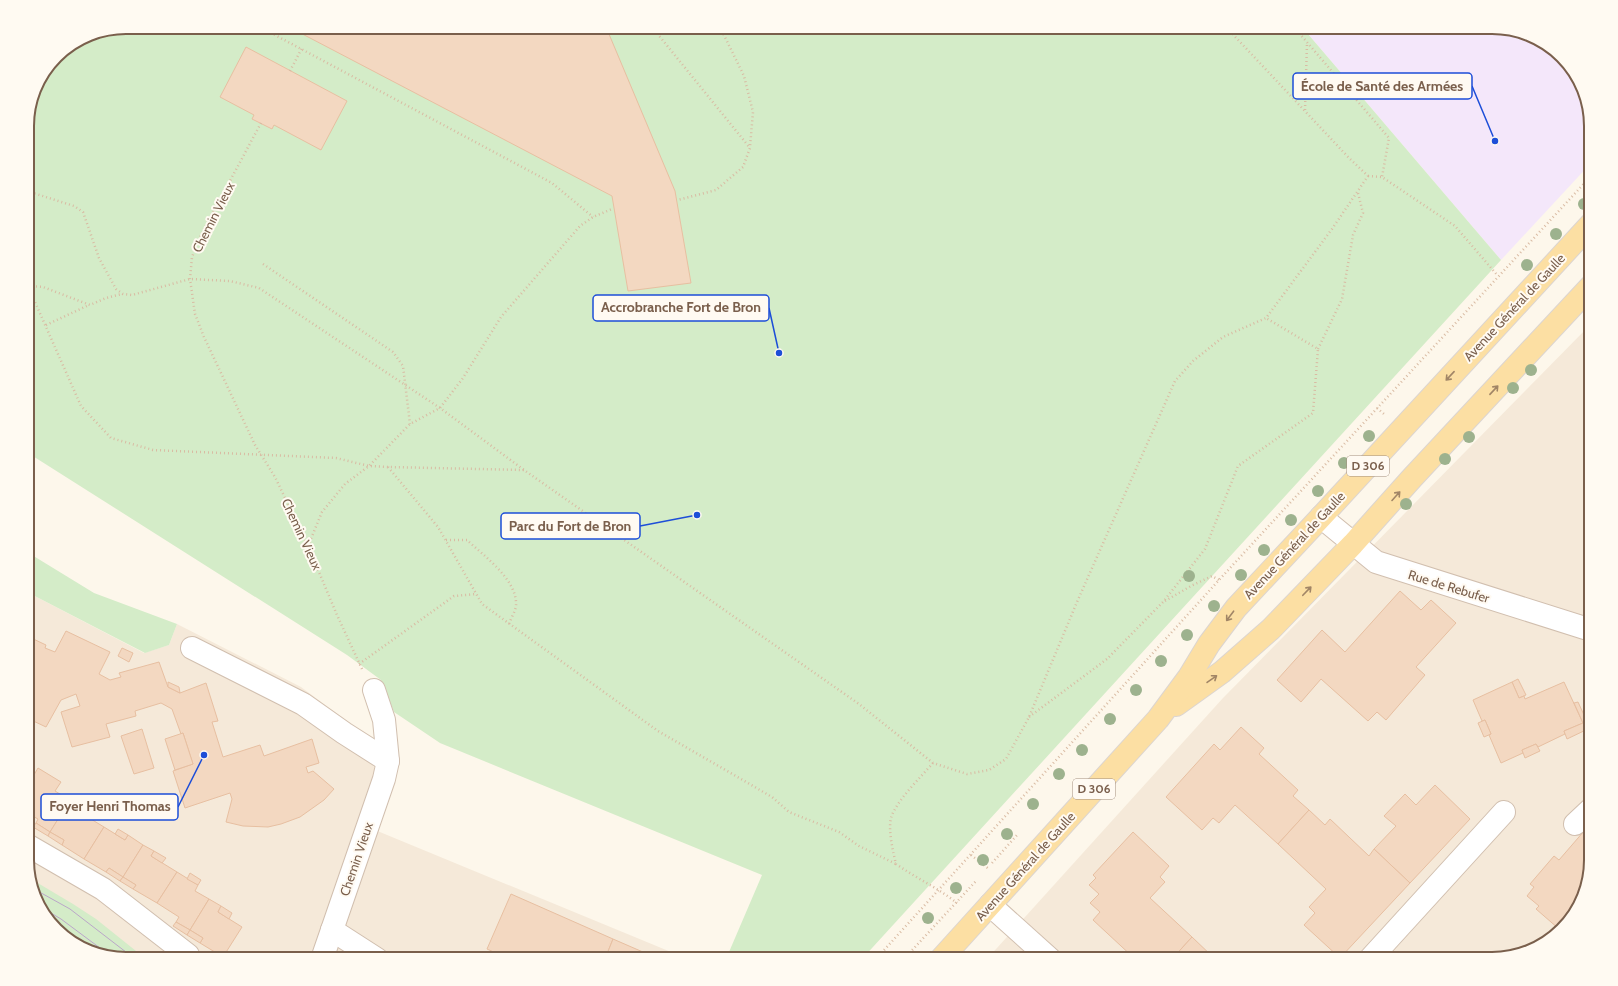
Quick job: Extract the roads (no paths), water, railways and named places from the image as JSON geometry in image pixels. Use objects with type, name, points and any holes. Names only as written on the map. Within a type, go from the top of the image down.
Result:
[{"type":"main road","name":"Avenue Général de Gaulle","points":[[947,952],[1158,718],[1189,677],[1209,644],[1236,608],[1584,232]]},
{"type":"main road","name":"Avenue Général de Gaulle","points":[[1158,718],[1222,672],[1271,629],[1354,544],[1412,478],[1584,294]]},
{"type":"street","name":"Rue de Rebufer","points":[[1321,517],[1370,559],[1388,567],[1584,628]]},
{"type":"street","points":[[192,648],[303,704],[344,733],[388,761]]},
{"type":"street","name":"Chemin Vieux","points":[[324,952],[384,779],[388,761],[384,720],[374,690]]},
{"type":"street","points":[[1376,952],[1504,812]]},
{"type":"street","points":[[1575,824],[1584,816]]},
{"type":"street","points":[[34,849],[102,888],[184,952]]},
{"type":"street","points":[[990,904],[1042,952]]},
{"type":"street","points":[[332,930],[366,952]]},
{"type":"tram line","points":[[40,892],[70,909],[126,952]]},
{"type":"tram line","points":[[50,913],[101,948]]},
{"type":"place","name":"École de Santé des Armées","points":[[1495,141]]},
{"type":"place","name":"Accrobranche Fort de Bron","points":[[779,353]]},
{"type":"place","name":"Parc du Fort de Bron","points":[[697,515]]},
{"type":"place","name":"Foyer Henri Thomas","points":[[204,755]]}]
